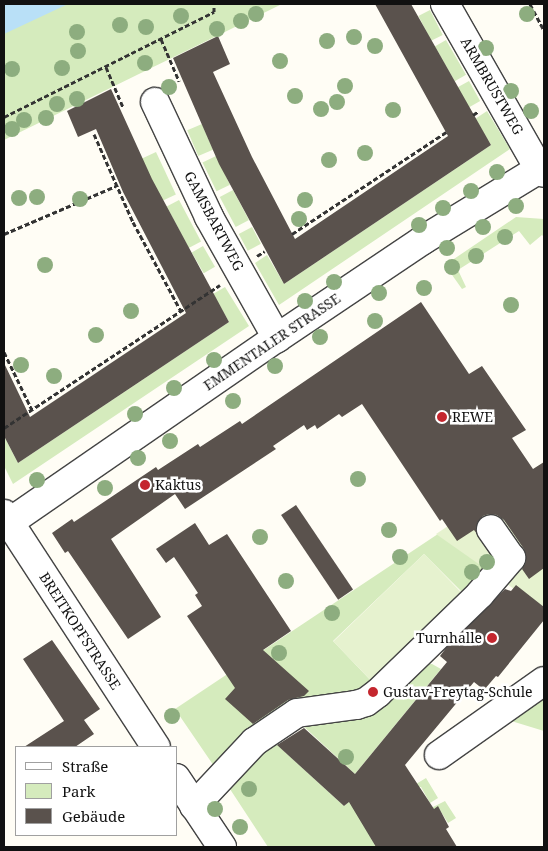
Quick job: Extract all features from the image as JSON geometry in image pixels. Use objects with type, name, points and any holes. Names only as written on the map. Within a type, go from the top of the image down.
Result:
[{"type":"street","name":"ARMBRUSTWEG","points":[[445,4],[543,169]]},
{"type":"street","name":"GAMSBARTWEG","points":[[155,102],[210,217],[277,338]]},
{"type":"street","name":"EMMENTALER STRASSE","points":[[5,521],[423,240],[543,169]]},
{"type":"street","name":"BREITKOPFSTRASSE","points":[[5,521],[155,746]]},
{"type":"street","points":[[194,806],[254,742],[297,713],[356,705],[366,702],[378,693],[480,594],[510,558],[491,529]]},
{"type":"street","points":[[439,755],[544,681]]},
{"type":"street","points":[[178,781],[222,847]]},
{"type":"path","points":[[4,117],[214,12],[214,4]]},
{"type":"path","points":[[530,4],[544,30]]},
{"type":"path","points":[[161,39],[179,82]]},
{"type":"path","points":[[106,67],[123,106]]},
{"type":"path","points":[[292,234],[446,132]]},
{"type":"path","points":[[94,134],[116,186],[182,311]]},
{"type":"path","points":[[4,234],[116,186]]},
{"type":"path","points":[[4,428],[221,284]]},
{"type":"path","points":[[4,352],[32,410]]},
{"type":"green space","points":[[4,4],[282,4],[4,140]]},
{"type":"green space","points":[[430,10],[443,35],[431,41],[418,16]]},
{"type":"green space","points":[[446,40],[466,75],[455,81],[435,46]]},
{"type":"green space","points":[[469,81],[480,101],[468,108],[457,88]]},
{"type":"green space","points":[[487,111],[510,149],[279,305],[255,263],[267,255],[284,284],[491,145],[475,119]]},
{"type":"green space","points":[[202,124],[213,150],[198,156],[187,130]]},
{"type":"green space","points":[[156,152],[176,195],[161,201],[141,159]]},
{"type":"green space","points":[[216,156],[230,185],[217,191],[203,163]]},
{"type":"green space","points":[[233,190],[249,220],[236,227],[220,197]]},
{"type":"green space","points":[[179,200],[201,241],[189,248],[167,207]]},
{"type":"green space","points":[[516,217],[544,219],[544,237],[542,235],[530,245],[519,231],[458,270],[466,287],[462,289],[445,265]]},
{"type":"green space","points":[[252,227],[261,244],[248,251],[239,234]]},
{"type":"green space","points":[[203,246],[215,267],[204,273],[192,252]]},
{"type":"green space","points":[[225,287],[249,326],[13,484],[4,466],[4,436],[18,463],[229,322],[213,294]]},
{"type":"green space","points":[[544,462],[544,610],[436,534]]},
{"type":"green space","points":[[480,506],[502,552],[468,598],[424,554],[333,641],[376,686],[218,772],[175,709]]},
{"type":"green space","points":[[424,554],[467,599],[376,686],[333,642]]},
{"type":"green space","points":[[423,664],[432,664],[441,669],[355,774],[301,724]]},
{"type":"green space","points":[[544,688],[544,731],[501,718]]},
{"type":"green space","points":[[275,743],[344,806],[350,801],[376,847],[268,847],[226,783],[232,776]]},
{"type":"green space","points":[[426,778],[438,798],[430,803],[421,787],[411,787]]},
{"type":"green space","points":[[445,801],[456,818],[448,823],[438,807],[432,810],[431,808]]},
{"type":"water","points":[[4,4],[68,4],[4,34]]},
{"type":"building","points":[[375,4],[411,4],[491,145],[284,284],[219,164],[173,58],[218,36],[230,64],[213,72],[252,157],[295,239],[448,136]]},
{"type":"building","points":[[111,89],[152,179],[229,322],[18,463],[4,436],[4,363],[30,417],[186,313],[123,192],[96,129],[78,137],[67,111]]},
{"type":"building","points":[[421,302],[469,374],[482,366],[526,430],[512,438],[533,469],[544,462],[544,568],[529,579],[522,569],[526,562],[524,549],[504,520],[497,515],[489,514],[483,516],[477,523],[477,534],[474,530],[457,541],[442,519],[440,521],[362,404],[342,417],[339,414],[317,429],[315,425],[307,430],[304,425],[273,446],[276,449],[185,509],[175,494],[111,539],[161,617],[128,639],[68,551],[65,553],[52,533],[72,519],[74,522],[156,467],[158,470],[198,444],[200,447],[240,421],[242,424]]},
{"type":"building","points":[[296,505],[353,590],[338,600],[281,515]]},
{"type":"building","points":[[195,523],[209,545],[227,534],[291,631],[263,650],[309,691],[304,696],[288,700],[253,724],[225,699],[235,688],[187,616],[202,606],[195,595],[198,593],[174,557],[166,563],[156,549]]},
{"type":"building","points":[[516,585],[544,607],[544,620],[498,677],[496,676],[484,690],[474,682],[405,765],[434,809],[438,806],[449,827],[446,829],[457,847],[376,847],[349,802],[344,806],[277,745],[304,728],[355,774],[447,662],[440,656],[446,648],[505,589],[511,591]]},
{"type":"building","points":[[52,640],[100,709],[84,720],[94,734],[76,746],[26,746],[64,721],[23,659]]},
{"type":"place","name":"REWE","points":[[442,417]]},
{"type":"place","name":"Kaktus","points":[[145,485]]},
{"type":"place","name":"Turnhalle","points":[[492,638]]},
{"type":"place","name":"Gustav-Freytag-Schule","points":[[373,692]]}]
